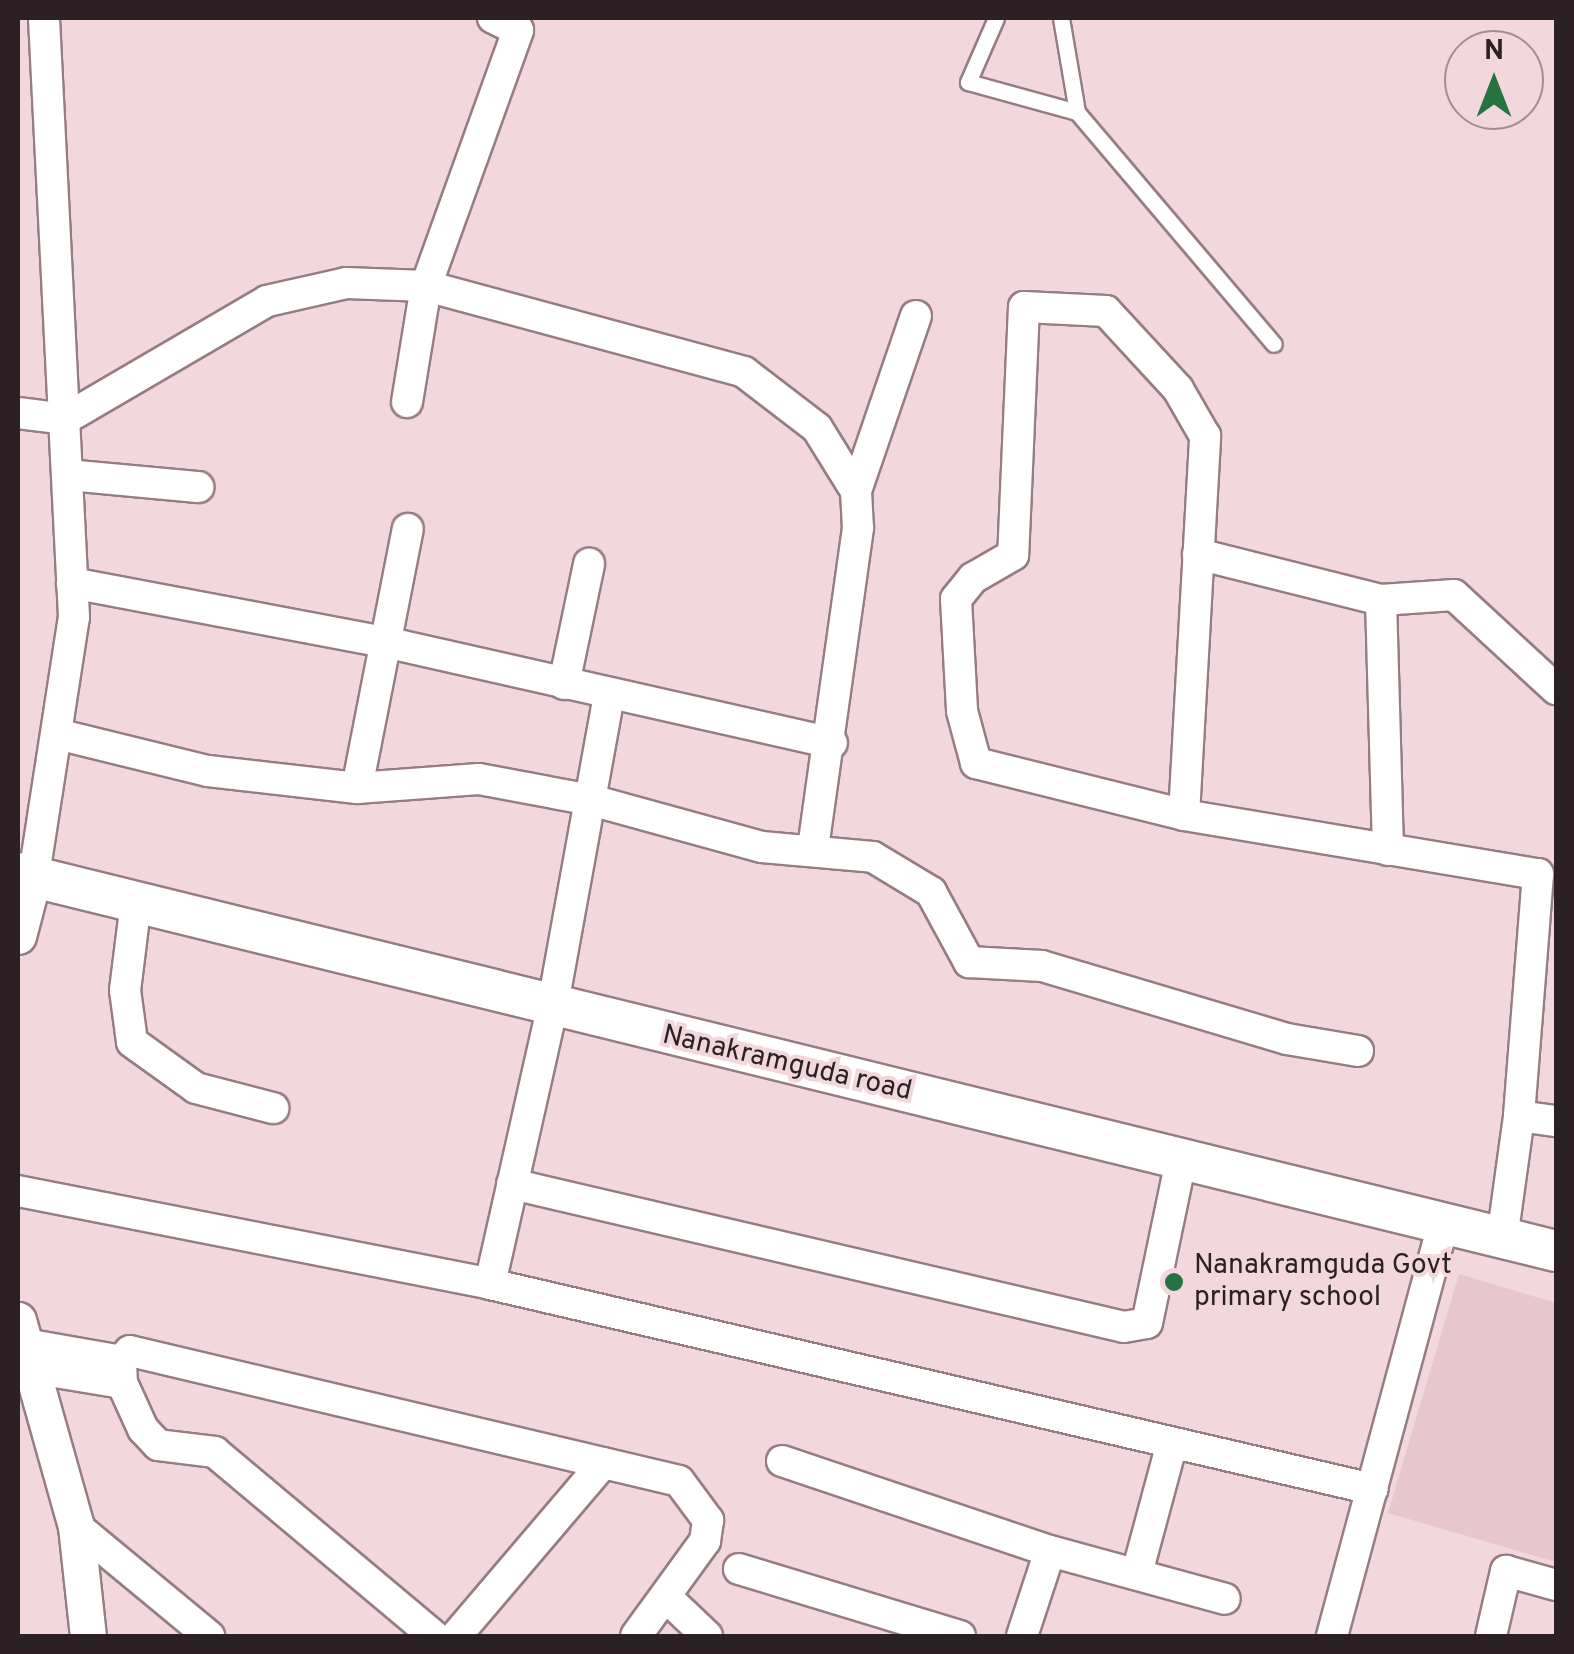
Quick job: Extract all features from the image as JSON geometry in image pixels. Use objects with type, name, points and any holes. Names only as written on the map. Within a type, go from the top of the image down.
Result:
[{"type":"main road","name":"Nanakramguda road","points":[[26,874],[552,1009],[1556,1252]]},
{"type":"street","points":[[18,936],[26,874],[57,734],[74,617],[65,418],[32,106],[44,18]]},
{"type":"street","points":[[406,402],[426,286],[518,30],[494,18]]},
{"type":"street","points":[[18,413],[65,418],[285,294],[346,283],[426,286],[744,372],[784,396],[817,428],[856,491]]},
{"type":"street","points":[[1184,815],[1205,436],[1178,388],[1106,311],[1024,307],[1013,555],[973,578],[956,599],[962,712],[976,763],[1184,815],[1388,850],[1548,866],[1502,1239]]},
{"type":"street","points":[[814,847],[832,742],[858,528],[856,491],[916,316]]},
{"type":"street","points":[[68,475],[198,487]]},
{"type":"street","points":[[357,788],[389,644],[408,529]]},
{"type":"street","points":[[1198,554],[1381,600],[1454,595],[1556,689]]},
{"type":"street","points":[[564,684],[589,564]]},
{"type":"street","points":[[72,583],[389,644],[832,742]]},
{"type":"street","points":[[1381,600],[1388,850]]},
{"type":"street","points":[[490,1284],[552,1009],[609,695]]},
{"type":"street","points":[[57,734],[208,771],[357,788],[479,779],[592,800],[762,847],[814,847],[872,857],[931,892],[969,962],[1042,966],[1287,1039],[1358,1051]]},
{"type":"street","points":[[136,902],[125,990],[132,1042],[196,1088],[272,1108]]},
{"type":"street","points":[[1518,1116],[1556,1122]]},
{"type":"street","points":[[512,1184],[1124,1326],[1146,1323],[1182,1160]]},
{"type":"street","points":[[18,1191],[490,1284],[1372,1489]]},
{"type":"street","points":[[1332,1636],[1443,1225]]},
{"type":"street","points":[[24,1344],[121,1372]]},
{"type":"street","points":[[24,1344],[76,1526],[88,1636]]},
{"type":"street","points":[[121,1372],[138,1350],[679,1481],[708,1520],[705,1540],[636,1636]]},
{"type":"street","points":[[121,1372],[142,1429],[158,1445],[214,1452],[434,1636]]},
{"type":"street","points":[[1137,1574],[1172,1442]]},
{"type":"street","points":[[782,1461],[1050,1551],[1225,1599]]},
{"type":"street","points":[[456,1636],[603,1463]]},
{"type":"street","points":[[76,1526],[208,1636]]},
{"type":"street","points":[[1022,1636],[1050,1551]]},
{"type":"street","points":[[739,1569],[960,1636]]},
{"type":"street","points":[[1491,1636],[1506,1571],[1556,1585]]},
{"type":"street","points":[[667,1598],[707,1636]]},
{"type":"lane","points":[[996,18],[968,82],[1078,112]]},
{"type":"lane","points":[[1061,18],[1078,112],[1274,344]]},
{"type":"shaded area","points":[[1459,1274],[1556,1303],[1556,1562],[1388,1513]]},
{"type":"place","name":"Nanakramguda Govt primary school","points":[[1174,1282]]}]
